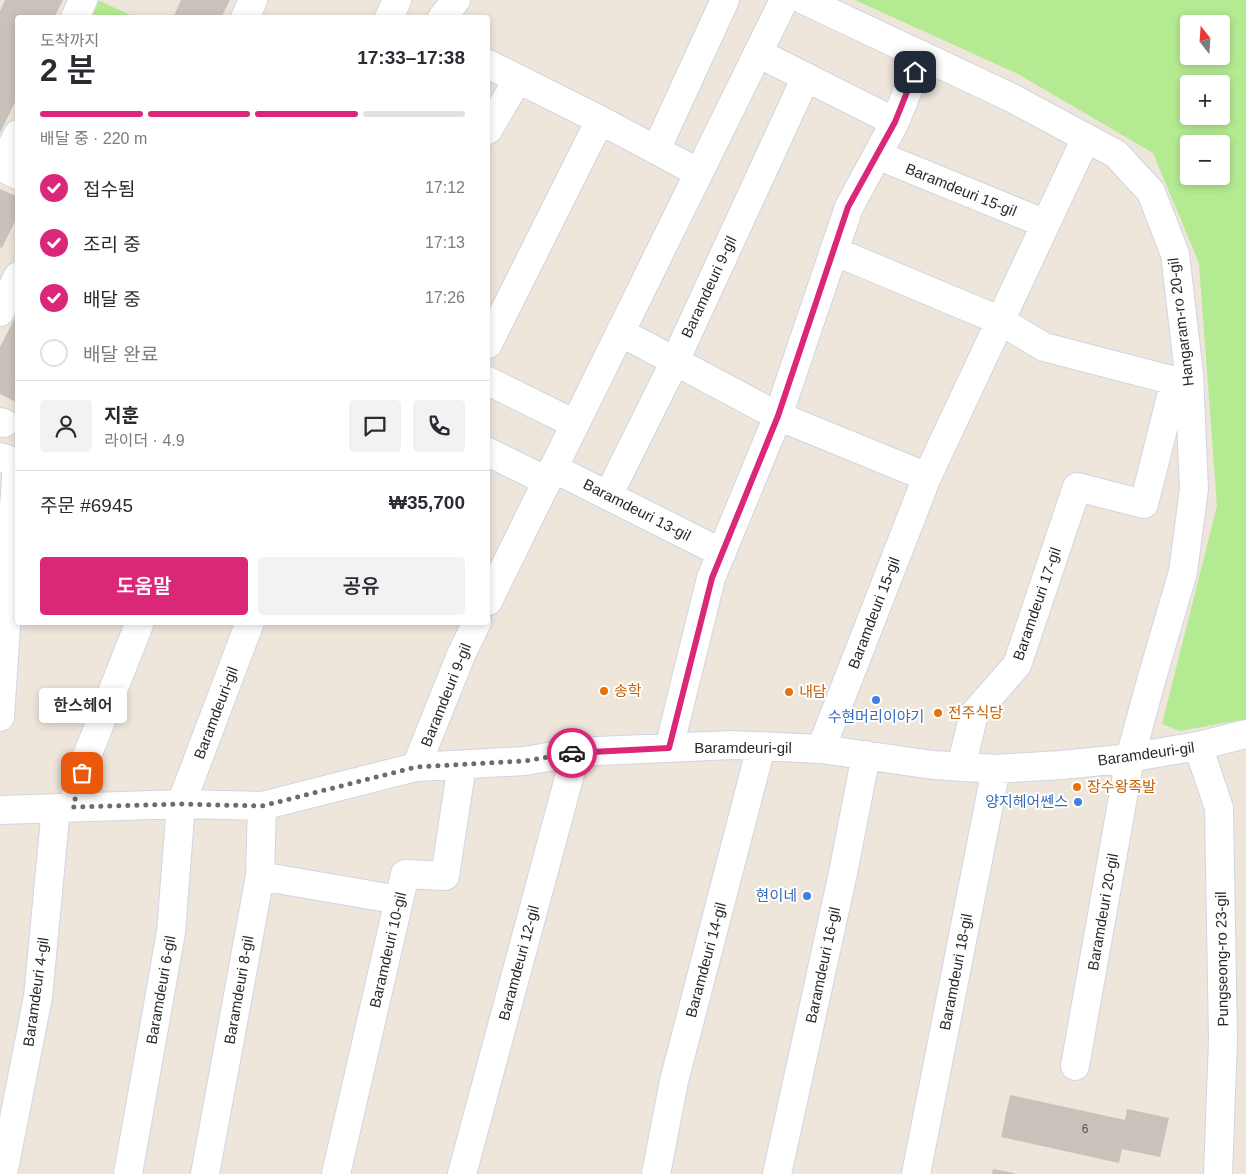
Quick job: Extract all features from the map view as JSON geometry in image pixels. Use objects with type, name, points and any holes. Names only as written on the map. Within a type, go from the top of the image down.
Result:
[{"type":"street","points":[[76,15],[83,0]]},
{"type":"street","points":[[246,15],[253,0]]},
{"type":"street","points":[[390,15],[397,0]]},
{"type":"street","points":[[444,15],[456,0]]},
{"type":"street","points":[[656,150],[724,0]]},
{"type":"street","points":[[490,597],[784,0]]},
{"type":"street","name":"Hangaram-ro 20-gil","points":[[804,0],[1012,98],[1116,154],[1152,192],[1175,254],[1182,381],[1194,489],[1183,572],[1130,758]]},
{"type":"street","points":[[758,53],[895,122]]},
{"type":"street","points":[[669,748],[712,578],[778,416],[848,207],[895,122],[922,55]]},
{"type":"street","points":[[490,65],[600,120],[699,173]]},
{"type":"street","name":"Baramdeuri 9-gil","points":[[608,496],[674,361],[806,77]]},
{"type":"street","points":[[490,127],[518,79]]},
{"type":"street","points":[[490,340],[600,120]]},
{"type":"street","name":"Baramdeuri 15-gil","points":[[822,749],[927,478],[1086,138]]},
{"type":"street","points":[[15,140],[1,167],[15,174]]},
{"type":"street","name":"Baramdeuri 15-gil","points":[[877,155],[1046,224]]},
{"type":"street","points":[[834,251],[1001,321],[1044,346],[1182,381]]},
{"type":"street","points":[[620,332],[778,416],[927,478]]},
{"type":"street","name":"Baramdeuri 17-gil","points":[[961,767],[974,714],[1017,665],[1077,487],[1144,504],[1182,381]]},
{"type":"street","points":[[490,382],[575,424]]},
{"type":"street","name":"Baramdeuri 13-gil","points":[[490,453],[608,496],[722,553]]},
{"type":"street","points":[[0,457],[15,462]]},
{"type":"street","points":[[0,717],[15,505]]},
{"type":"street","name":"Baramdeuri 4-gil","points":[[3,1174],[38,997],[65,808],[139,625]]},
{"type":"street","name":"Baramdeuri-gil","points":[[181,804],[249,625]]},
{"type":"street","name":"Baramdeuri 9-gil","points":[[416,767],[461,655],[476,625]]},
{"type":"street","name":"Baramdeuri-gil","points":[[0,810],[181,804],[262,806],[416,767],[525,761],[576,752],[732,745],[761,746],[822,749],[933,765],[996,769],[1130,758],[1198,746],[1246,734]]},
{"type":"street","name":"Baramdeuri 14-gil","points":[[656,1174],[674,1082],[761,746]]},
{"type":"street","name":"Pungseong-ro 23-gil","points":[[1198,746],[1219,808],[1223,1040],[1218,1174]]},
{"type":"street","name":"Baramdeuri 12-gil","points":[[462,1174],[576,752]]},
{"type":"street","name":"Baramdeuri 16-gil","points":[[777,1174],[843,873],[866,755]]},
{"type":"street","name":"Baramdeuri 20-gil","points":[[1075,1066],[1130,758]]},
{"type":"street","name":"Baramdeuri 10-gil","points":[[336,1174],[406,874],[445,876],[462,764]]},
{"type":"street","name":"Baramdeuri 18-gil","points":[[916,1174],[996,769]]},
{"type":"street","name":"Baramdeuri 6-gil","points":[[128,1174],[171,932],[181,804]]},
{"type":"street","name":"Baramdeuri 8-gil","points":[[205,1174],[260,876],[262,806]]},
{"type":"street","points":[[260,876],[399,900]]},
{"type":"green space","points":[[855,0],[1246,0],[1246,719],[1180,731],[1162,724],[1217,506],[1199,263],[1153,153],[1018,74]]},
{"type":"green space","points":[[100,1],[131,15],[92,15]]},
{"type":"building","points":[[5,0],[63,0],[56,15],[15,15],[15,102],[0,133],[0,11]]},
{"type":"building","points":[[181,0],[230,0],[222,15],[174,15]]},
{"type":"building","points":[[0,189],[15,196],[15,221],[2,248],[0,247]]},
{"type":"building","points":[[15,318],[15,402],[0,394],[0,347]]},
{"type":"building","points":[[1010,1095],[1125,1120],[1127,1109],[1169,1118],[1160,1157],[1122,1149],[1119,1163],[1001,1137]]},
{"type":"building","points":[[993,1169],[1014,1173],[1014,1174],[992,1174]]},
{"type":"way so far","points":[[82,773],[73,807],[181,804],[262,806],[416,767],[525,761],[572,753]]},
{"type":"place","name":"송학","points":[[604,691]]},
{"type":"place","name":"내담","points":[[789,692]]},
{"type":"place","name":"수현머리이야기","points":[[876,700]]},
{"type":"place","name":"전주식당","points":[[938,713]]},
{"type":"place","name":"한스헤어","points":[[82,773]]},
{"type":"place","name":"장수왕족발","points":[[1077,787]]},
{"type":"place","name":"양지헤어쎈스","points":[[1078,802]]},
{"type":"place","name":"현이네","points":[[807,896]]},
{"type":"route","points":[[572,753],[669,748],[712,578],[778,416],[848,207],[895,122],[915,72]]}]
